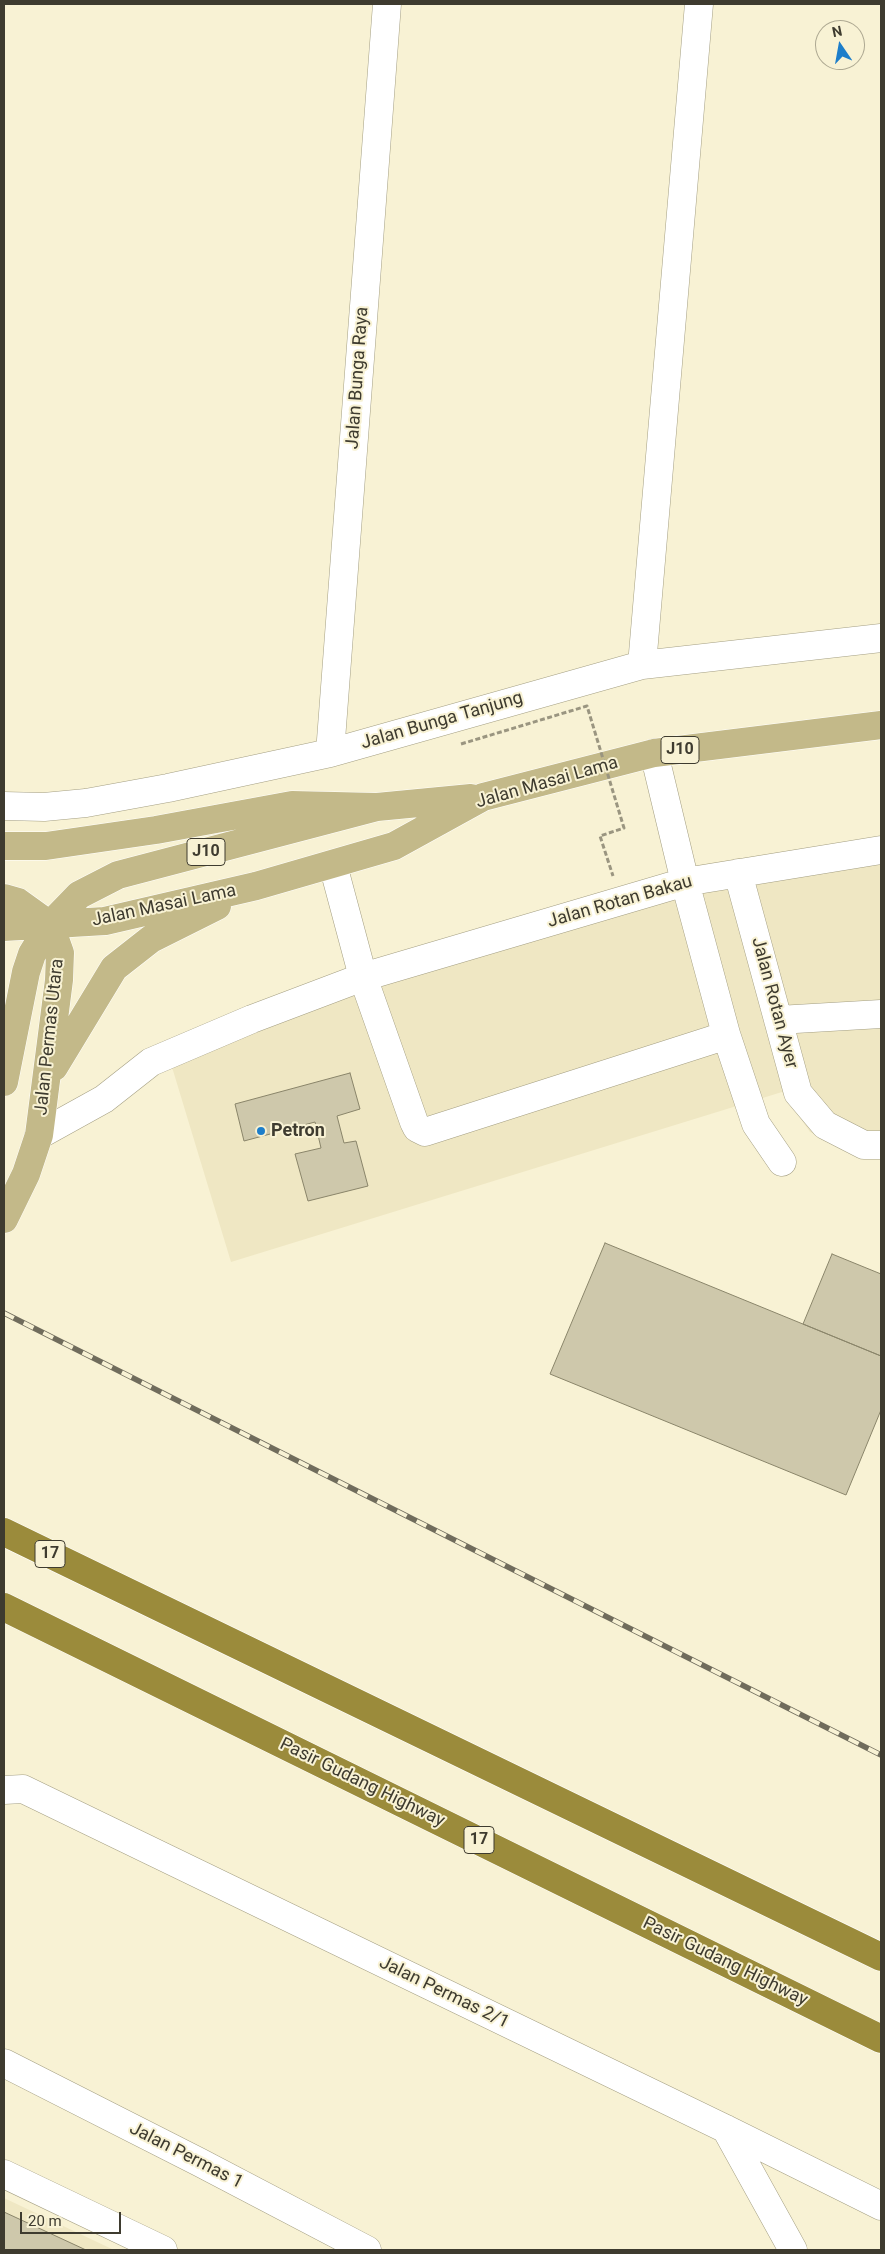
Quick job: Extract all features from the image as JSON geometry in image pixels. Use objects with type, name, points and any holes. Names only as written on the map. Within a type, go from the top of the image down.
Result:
[{"type":"highway","name":"17","points":[[4,1532],[881,1957]]},
{"type":"highway","name":"Pasir Gudang Highway","points":[[4,1607],[881,2039]]},
{"type":"main road","name":"Jalan Masai Lama","points":[[4,928],[105,921],[256,886],[334,865],[394,846],[483,797],[654,753],[881,725]]},
{"type":"main road","points":[[4,846],[46,846],[156,830],[292,805],[377,807],[483,797]]},
{"type":"main road","name":"Jalan Masai Lama","points":[[50,925],[78,895],[118,875],[377,807]]},
{"type":"main road","points":[[48,1079],[114,968],[151,939],[256,886]]},
{"type":"main road","points":[[4,898],[18,902],[50,925]]},
{"type":"main road","name":"Jalan Permas Utara","points":[[4,1219],[26,1174],[39,1135],[48,1079],[59,980],[60,953],[50,925]]},
{"type":"main road","name":"Jalan Permas Utara","points":[[4,1082],[26,972],[32,954],[50,925]]},
{"type":"street","name":"Jalan Bunga Raya","points":[[330,753],[387,4]]},
{"type":"street","points":[[642,665],[699,4]]},
{"type":"street","name":"Jalan Bunga Tanjung","points":[[4,806],[44,807],[86,803],[168,788],[330,753],[642,665],[881,638]]},
{"type":"street","points":[[654,753],[685,882],[726,1034],[756,1124],[782,1162]]},
{"type":"street","name":"Jalan Rotan Bakau","points":[[39,1135],[104,1099],[151,1062],[252,1019],[363,977],[685,882],[881,850]]},
{"type":"street","points":[[334,865],[363,977],[414,1122],[417,1128],[425,1132],[726,1034]]},
{"type":"street","name":"Jalan Rotan Ayer","points":[[738,873],[798,1093],[825,1125],[864,1145],[881,1145]]},
{"type":"street","points":[[778,1020],[881,1014]]},
{"type":"street","name":"Jalan Permas 2/1","points":[[4,1790],[23,1789],[726,2129],[881,2206]]},
{"type":"street","name":"Jalan Permas 1","points":[[4,2063],[367,2250]]},
{"type":"street","points":[[726,2129],[793,2250]]},
{"type":"street","points":[[4,2174],[163,2250]]},
{"type":"path","points":[[461,744],[587,706],[624,828],[600,836],[613,876]]},
{"type":"shaded area","points":[[881,836],[881,1158],[866,1158],[810,1132],[782,1092],[231,1262],[165,1044],[377,960],[698,865]]},
{"type":"shaded area","points":[[4,2198],[114,2250],[4,2250]]},
{"type":"building","name":"Petron","points":[[350,1073],[360,1109],[337,1116],[344,1143],[356,1141],[368,1186],[308,1201],[295,1154],[321,1148],[315,1122],[244,1141],[235,1104]]},
{"type":"building","points":[[605,1243],[881,1356],[881,1410],[846,1495],[550,1374]]},
{"type":"building","points":[[832,1254],[881,1274],[881,1356],[803,1324]]},
{"type":"building","points":[[4,2212],[86,2250],[4,2250]]},
{"type":"railway","points":[[4,1313],[881,1755]]},
{"type":"place","name":"Petron","points":[[261,1131]]}]
